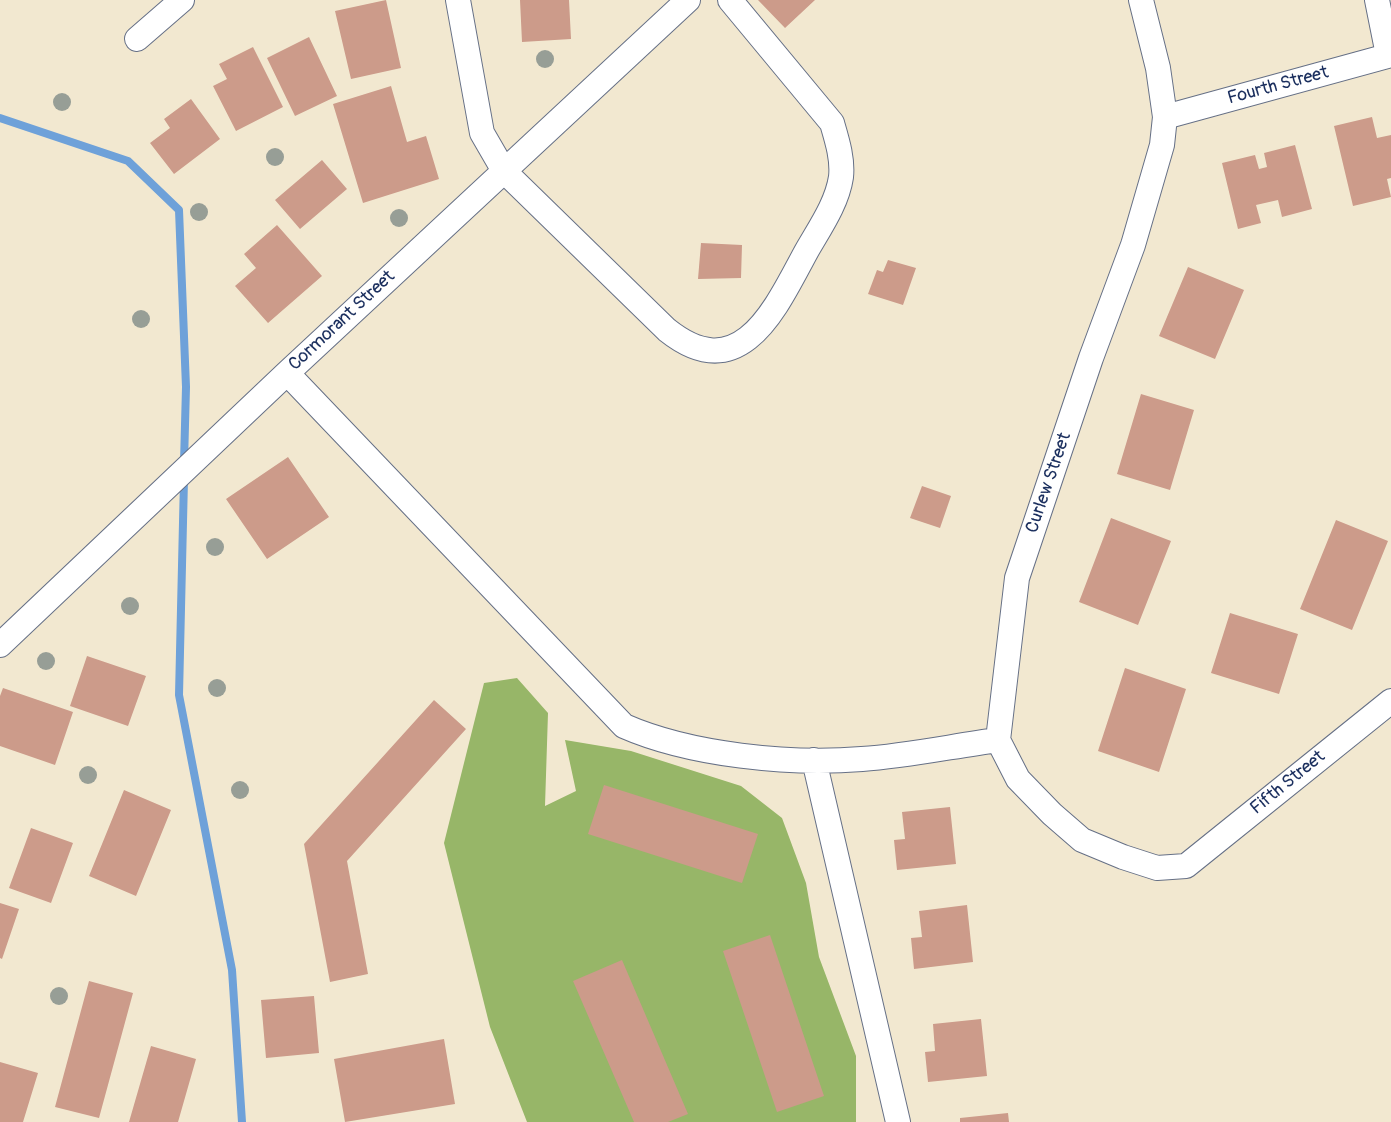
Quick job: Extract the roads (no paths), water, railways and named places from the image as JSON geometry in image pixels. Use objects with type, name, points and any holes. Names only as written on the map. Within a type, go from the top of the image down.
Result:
[{"type":"street","points":[[137,39],[182,0]]},
{"type":"street","points":[[458,0],[482,133],[504,171],[680,340],[699,348],[716,349],[750,339],[760,329],[783,296],[824,221],[841,178],[838,143],[832,123],[730,0]]},
{"type":"street","name":"Cormorant Street","points":[[0,645],[286,373],[688,0]]},
{"type":"street","name":"Curlew Street","points":[[998,740],[1017,578],[1091,358],[1133,245],[1162,145],[1165,117],[1158,68],[1141,0]]},
{"type":"street","points":[[1377,0],[1390,55]]},
{"type":"street","name":"Fourth Street","points":[[1165,117],[1390,55]]},
{"type":"street","points":[[286,373],[624,726],[646,736],[722,754],[814,760],[862,759],[998,740]]},
{"type":"street","name":"Fifth Street","points":[[998,740],[1018,779],[1052,814],[1082,840],[1123,858],[1157,868],[1186,866],[1391,701]]},
{"type":"street","points":[[814,760],[896,1122]]},
{"type":"waterway","points":[[0,118],[128,161],[179,210],[186,387],[184,463]]},
{"type":"waterway","points":[[184,479],[179,695],[232,970],[242,1122]]}]
